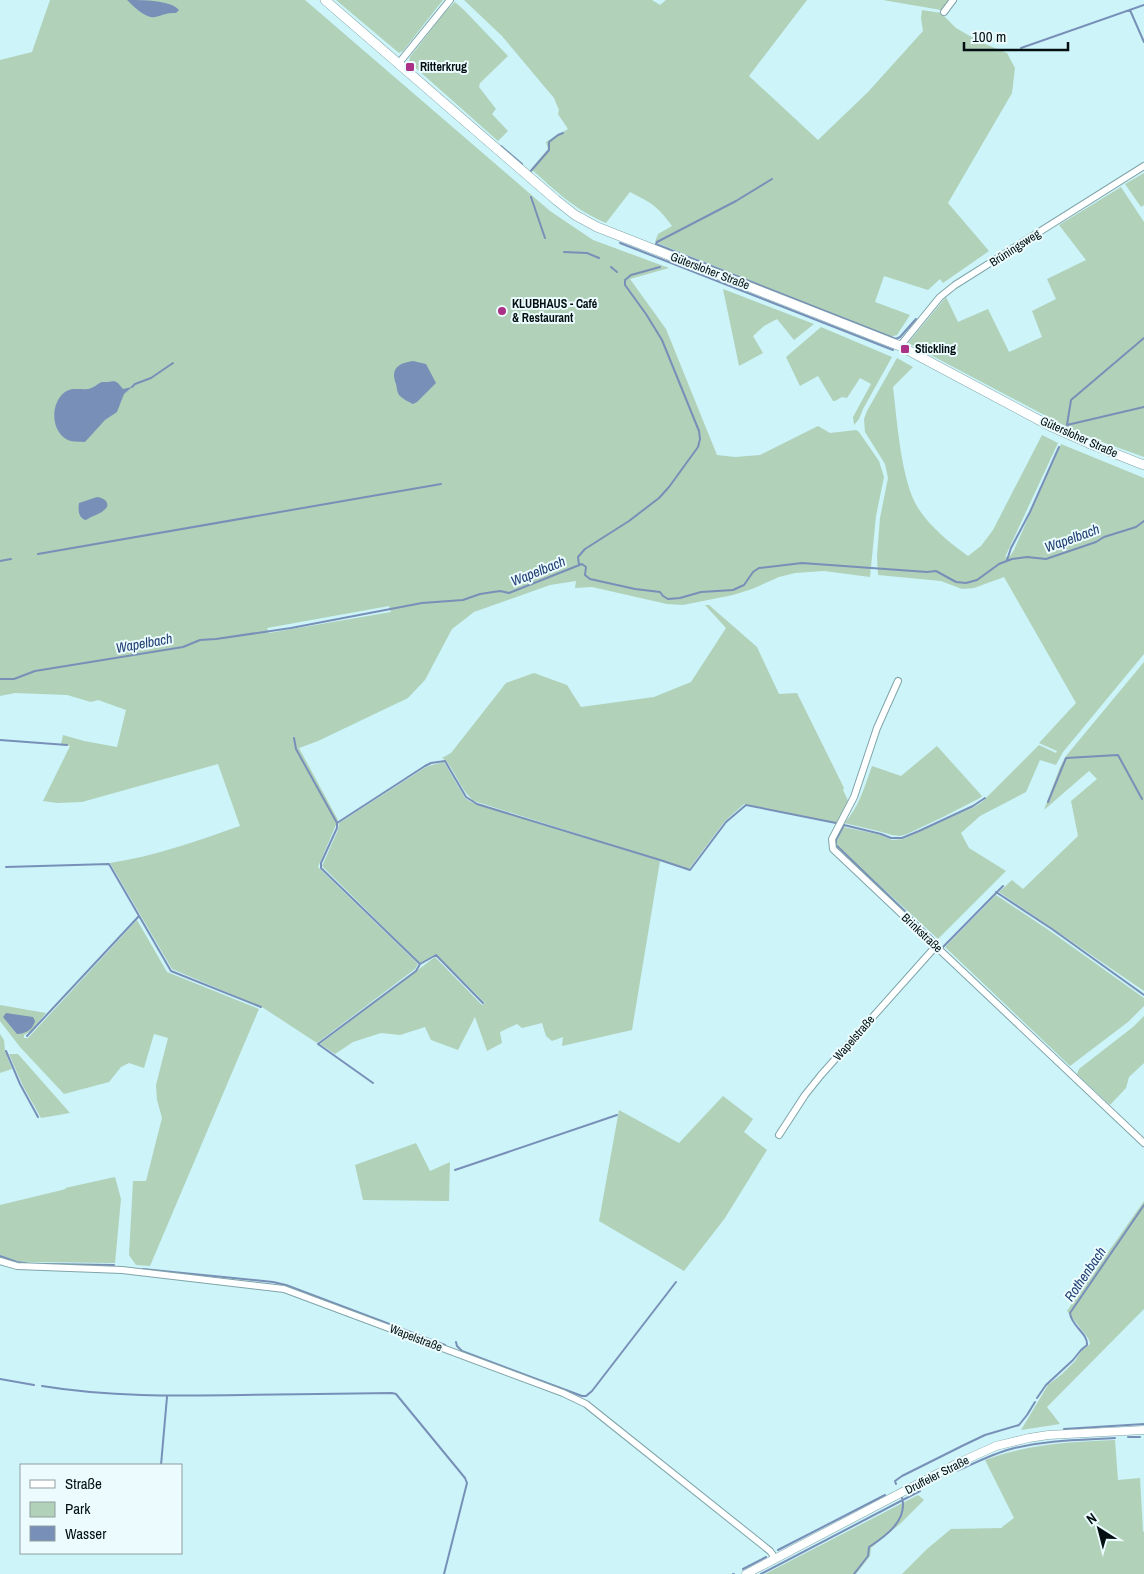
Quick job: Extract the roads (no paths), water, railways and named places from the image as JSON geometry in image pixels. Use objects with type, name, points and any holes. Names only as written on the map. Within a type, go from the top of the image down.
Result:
[{"type":"main road","name":"Gütersloher Straße","points":[[325,0],[508,160],[575,215],[597,227],[900,346],[1052,427],[1144,465]]},
{"type":"street","points":[[399,63],[450,0]]},
{"type":"street","points":[[944,12],[953,0]]},
{"type":"street","name":"Brüningsweg","points":[[900,346],[940,297],[955,285],[1144,166]]},
{"type":"street","name":"Brinkstraße","points":[[898,681],[877,728],[854,798],[832,838],[831,844],[833,848],[1144,1143]]},
{"type":"street","name":"Wapelstraße","points":[[779,1135],[805,1095],[936,946]]},
{"type":"street","name":"Wapelstraße","points":[[0,1260],[17,1266],[122,1270],[284,1290],[563,1393],[586,1404],[770,1551],[775,1558]]},
{"type":"street","name":"Druffeler Straße","points":[[746,1574],[956,1464],[996,1446],[1048,1435],[1144,1430]]},
{"type":"water","points":[[127,0],[163,2],[179,10],[176,13],[151,17],[140,12]]},
{"type":"water","points":[[413,361],[426,364],[436,383],[413,404],[399,395],[394,374],[399,365]]},
{"type":"water","points":[[114,381],[123,389],[132,387],[124,394],[117,412],[105,420],[85,442],[71,441],[61,435],[57,429],[54,416],[60,396],[70,390],[88,389],[102,382]]},
{"type":"water","points":[[97,497],[106,501],[107,507],[86,520],[83,519],[79,513],[79,503]]},
{"type":"water","points":[[6,1013],[33,1017],[35,1021],[29,1030],[17,1034],[3,1017]]},
{"type":"waterway","points":[[1021,48],[1144,5]]},
{"type":"waterway","points":[[1130,10],[1144,42]]},
{"type":"waterway","points":[[530,172],[549,150],[549,142],[563,133]]},
{"type":"waterway","points":[[501,146],[522,164]]},
{"type":"waterway","points":[[772,179],[736,201],[656,244],[896,339],[916,319]]},
{"type":"waterway","points":[[531,197],[545,238]]},
{"type":"waterway","points":[[620,243],[893,350]]},
{"type":"waterway","points":[[564,252],[587,253],[599,258]]},
{"type":"waterway","points":[[611,267],[617,272]]},
{"type":"waterway","points":[[579,565],[578,557],[585,549],[629,521],[659,498],[698,447],[699,431],[662,340],[625,285],[625,280],[631,275],[660,267]]},
{"type":"waterway","points":[[1144,338],[1071,400],[1067,425],[1144,407]]},
{"type":"waterway","points":[[132,387],[151,378],[173,363]]},
{"type":"waterway","points":[[1007,560],[1059,447]]},
{"type":"waterway","points":[[38,554],[441,484]]},
{"type":"waterway","name":"Wapelbach","points":[[0,679],[14,679],[35,671],[183,647],[200,640],[291,628],[422,603],[463,600],[480,594],[500,591],[509,593],[582,564],[586,567],[585,575],[590,579],[635,589],[660,592],[668,599],[680,598],[701,592],[733,590],[744,585],[753,572],[759,568],[802,563],[927,572],[936,571],[956,582],[966,583],[977,580],[999,564],[1012,559],[1027,557],[1046,559],[1136,527],[1144,521]]},
{"type":"waterway","points":[[0,561],[11,559]]},
{"type":"waterway","points":[[294,738],[296,749],[337,823],[337,828],[321,863],[321,868],[420,964],[416,971],[318,1044],[373,1083]]},
{"type":"waterway","points":[[0,740],[67,745]]},
{"type":"waterway","points":[[1048,802],[1066,758],[1118,755],[1142,799]]},
{"type":"waterway","points":[[337,823],[425,766],[445,761],[466,797],[477,804],[690,870],[726,822],[746,805],[836,823]]},
{"type":"waterway","points":[[844,825],[891,838],[902,838],[973,806],[985,798]]},
{"type":"waterway","points":[[844,825],[836,840],[836,845],[935,940]]},
{"type":"waterway","points":[[6,867],[109,864],[171,971],[261,1007]]},
{"type":"waterway","points":[[943,947],[1003,886]]},
{"type":"waterway","points":[[996,892],[1052,929],[1144,995]]},
{"type":"waterway","points":[[27,1036],[139,916]]},
{"type":"waterway","points":[[420,964],[436,955],[483,1003]]},
{"type":"waterway","points":[[6,1051],[20,1084],[38,1117]]},
{"type":"waterway","points":[[455,1170],[617,1115]]},
{"type":"waterway","name":"Rothenbach","points":[[1037,1398],[1046,1385],[1087,1345],[1085,1337],[1073,1322],[1070,1313],[1144,1205]]},
{"type":"waterway","points":[[0,1256],[26,1263]]},
{"type":"waterway","points":[[44,1264],[114,1265]]},
{"type":"waterway","points":[[143,1269],[273,1282],[286,1285],[445,1345]]},
{"type":"waterway","points":[[456,1342],[462,1351],[586,1396],[592,1391],[676,1282]]},
{"type":"waterway","points":[[0,1379],[34,1385]]},
{"type":"waterway","points":[[42,1386],[67,1390],[142,1395],[396,1394],[465,1478],[467,1483],[444,1574]]},
{"type":"waterway","points":[[161,1464],[167,1397]]},
{"type":"waterway","name":"Rothenbach","points":[[896,1484],[895,1481],[902,1476],[964,1445],[985,1435],[1019,1425],[1035,1402]]},
{"type":"waterway","points":[[1064,1429],[1144,1424]]},
{"type":"waterway","points":[[1128,1437],[1140,1437]]},
{"type":"waterway","points":[[957,1471],[997,1453],[1024,1446],[1063,1441],[1115,1438]]},
{"type":"waterway","points":[[761,1574],[920,1491]]},
{"type":"waterway","points":[[778,1550],[885,1495]]},
{"type":"waterway","points":[[854,1574],[868,1556],[869,1547],[882,1538],[899,1520],[903,1506],[902,1498]]},
{"type":"waterway","points":[[743,1569],[766,1557]]},
{"type":"place","name":"Ritterkrug","points":[[410,67]]},
{"type":"place","name":"KLUBHAUS - Café & Restaurant","points":[[502,311]]},
{"type":"place","name":"Stickling","points":[[905,349]]}]
